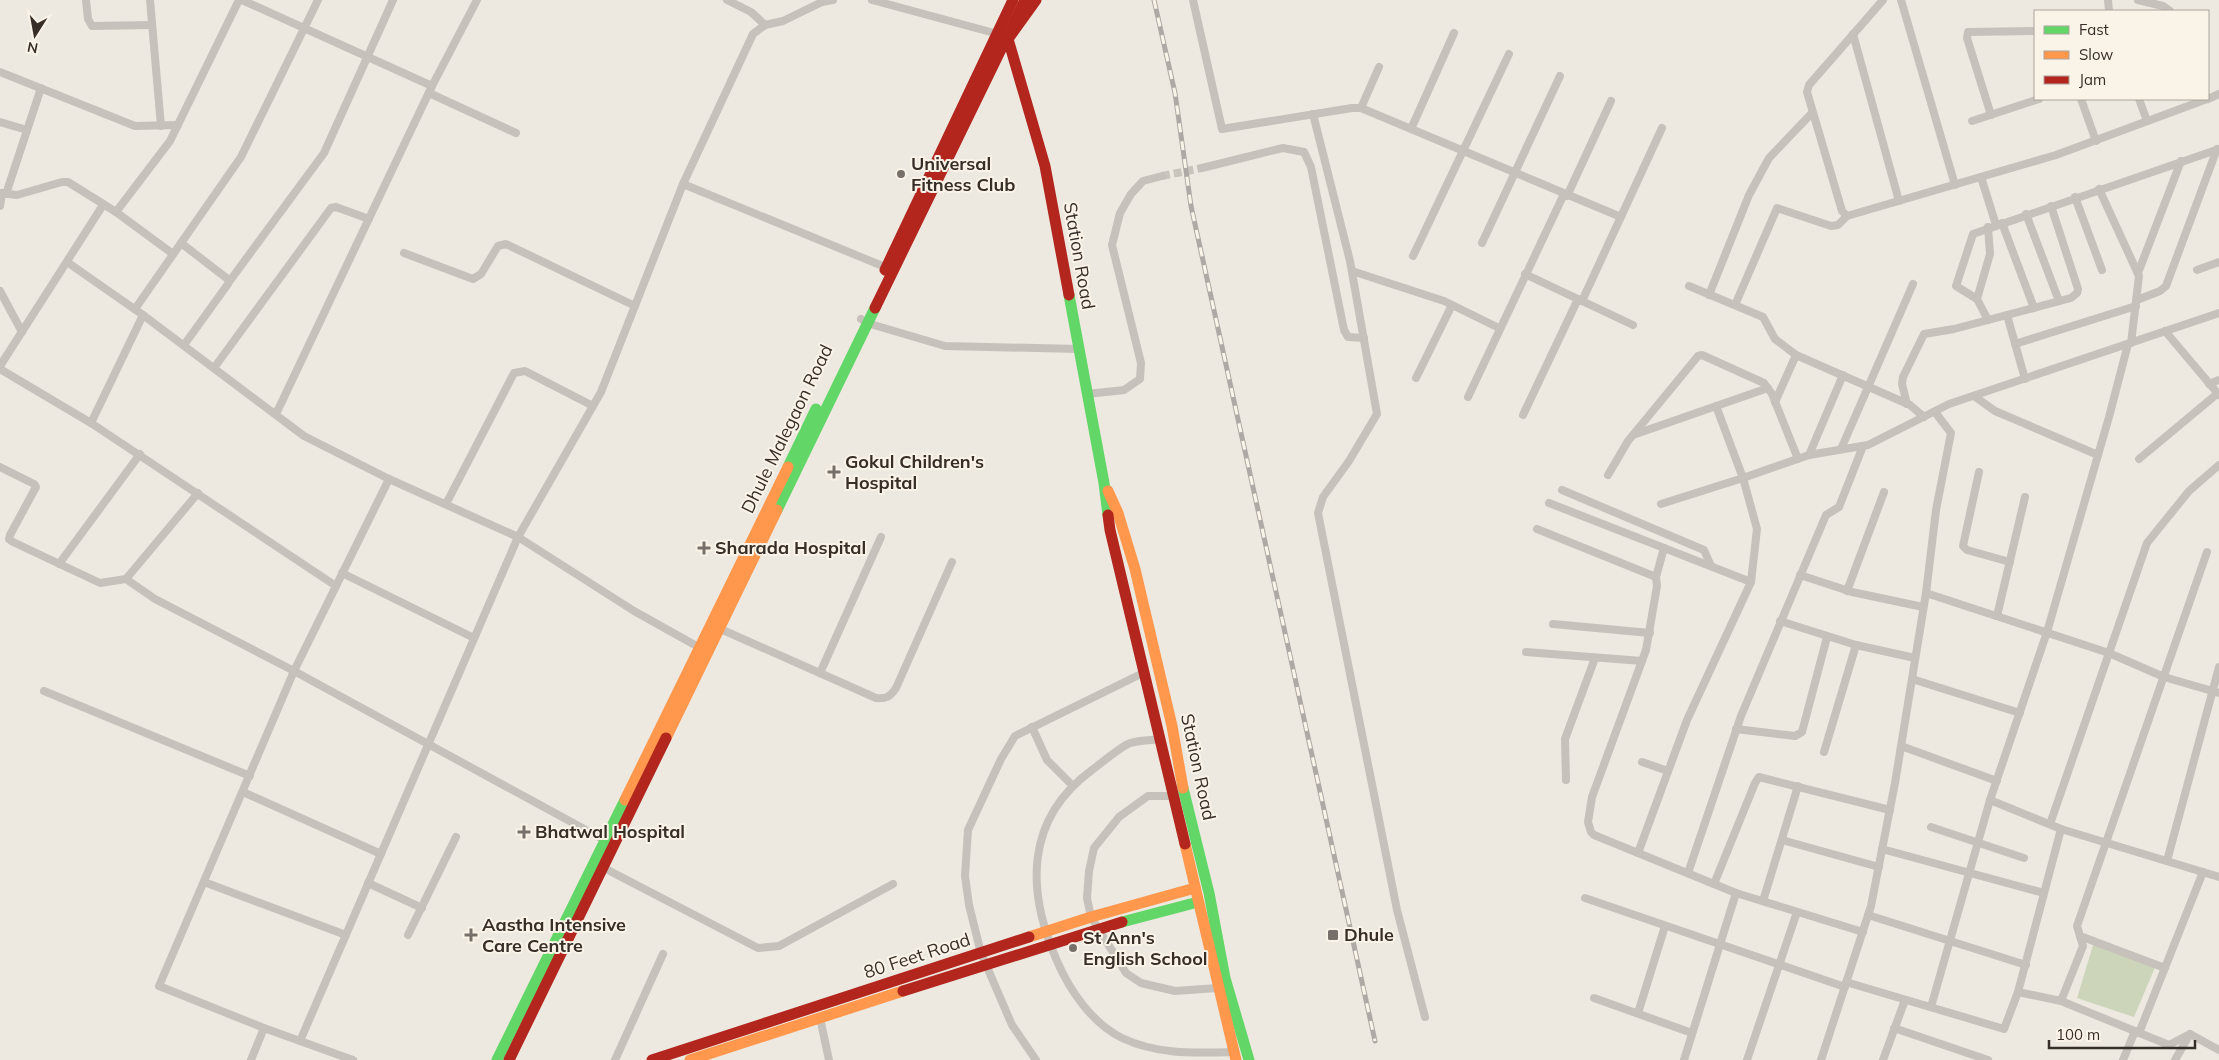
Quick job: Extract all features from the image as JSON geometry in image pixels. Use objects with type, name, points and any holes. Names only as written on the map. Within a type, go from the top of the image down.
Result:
[{"type":"main road","name":"Dhule Malegaon Road","points":[[1003,37],[1012,0]]},
{"type":"main road","name":"Dhule Malegaon Road","points":[[497,1060],[608,843],[704,649],[1003,37],[1025,0]]},
{"type":"main road","points":[[1003,37],[1036,0]]},
{"type":"main road","name":"Station Road","points":[[1003,37],[1045,166],[1104,483],[1108,525],[1235,1056]]},
{"type":"main road","name":"Station Road","points":[[1104,483],[1118,513],[1135,569],[1172,726],[1182,782],[1209,893],[1225,978],[1249,1060]]},
{"type":"main road","points":[[509,1060],[602,867],[608,843]]},
{"type":"main road","name":"80 Feet Road","points":[[652,1060],[1091,917],[1194,888]]},
{"type":"main road","name":"80 Feet Road","points":[[690,1060],[1098,928],[1198,902]]},
{"type":"street","points":[[86,0],[88,19],[92,26],[152,24]]},
{"type":"street","points":[[150,0],[161,126]]},
{"type":"street","points":[[116,212],[170,141],[241,0],[262,4],[516,133]]},
{"type":"street","points":[[135,309],[241,157],[306,28],[318,0]]},
{"type":"street","points":[[184,345],[324,153],[393,0]]},
{"type":"street","points":[[276,414],[430,89],[477,0]]},
{"type":"street","points":[[727,0],[751,12],[764,25]]},
{"type":"street","points":[[300,1041],[518,537],[601,392],[683,184],[753,34],[764,25],[783,21],[822,2],[833,0]]},
{"type":"street","points":[[872,0],[1003,37]]},
{"type":"street","points":[[1193,0],[1222,129],[1360,108],[1621,217]]},
{"type":"street","points":[[1847,216],[1842,211],[1807,97],[1809,84],[1883,0]]},
{"type":"street","points":[[1901,0],[1955,185]]},
{"type":"street","points":[[2138,0],[2163,6],[2169,10]]},
{"type":"street","points":[[1991,115],[1967,38],[1968,32],[2034,31]]},
{"type":"street","points":[[1411,129],[1454,33]]},
{"type":"street","points":[[1853,34],[1899,201]]},
{"type":"street","points":[[1413,256],[1509,54]]},
{"type":"street","points":[[1360,108],[1379,66]]},
{"type":"street","points":[[0,72],[135,126],[178,125]]},
{"type":"street","points":[[1482,243],[1560,76]]},
{"type":"street","points":[[0,206],[28,130],[41,88]]},
{"type":"street","points":[[1972,121],[2036,100]]},
{"type":"street","points":[[2081,100],[2096,141]]},
{"type":"street","points":[[2139,100],[2147,122]]},
{"type":"street","points":[[1468,397],[1525,274],[1611,101]]},
{"type":"street","points":[[1735,305],[1777,208],[1831,226],[1838,225],[1847,216],[2056,155],[2147,122],[2197,101]]},
{"type":"street","points":[[1709,295],[1749,195],[1769,158],[1812,112]]},
{"type":"street","points":[[1313,114],[1352,271],[1377,414],[1349,461],[1323,497],[1318,513],[1397,910],[1425,1016]]},
{"type":"street","points":[[0,122],[28,130]]},
{"type":"street","points":[[1523,415],[1621,217],[1662,128]]},
{"type":"street","points":[[1202,168],[1283,148],[1304,152],[1310,167],[1344,330],[1348,337],[1364,338]]},
{"type":"street","points":[[1988,320],[1977,299],[1957,288],[1956,284],[1970,237],[1976,232],[2218,149]]},
{"type":"street","points":[[2015,344],[2136,303],[2166,286],[2218,149]]},
{"type":"street","points":[[1931,1007],[1990,800],[1998,781],[2046,632],[2130,343],[2138,273],[2180,161]]},
{"type":"street","points":[[1087,394],[1124,390],[1140,379],[1141,363],[1112,246],[1120,213],[1131,194],[1143,181],[1162,176]]},
{"type":"street","points":[[1981,177],[1995,225],[2034,308]]},
{"type":"street","points":[[3,194],[25,194],[65,182],[116,212],[173,254]]},
{"type":"street","points":[[683,184],[890,269]]},
{"type":"street","points":[[2100,189],[2138,273]]},
{"type":"street","points":[[2075,197],[2102,270]]},
{"type":"street","points":[[103,205],[0,368],[140,454],[336,586]]},
{"type":"street","points":[[1907,404],[1902,384],[1903,377],[1924,334],[1954,329],[2074,296],[2078,289],[2051,206]]},
{"type":"street","points":[[214,368],[331,208],[336,207],[369,219]]},
{"type":"street","points":[[2026,214],[2059,301]]},
{"type":"street","points":[[1977,299],[1990,254],[1995,225]]},
{"type":"street","points":[[181,243],[228,277],[229,282]]},
{"type":"street","points":[[404,254],[473,280],[481,274],[498,246],[506,244],[635,306]]},
{"type":"street","points":[[67,262],[135,309],[304,436],[389,478],[518,537],[634,611],[704,649]]},
{"type":"street","points":[[2197,270],[2219,262]]},
{"type":"street","points":[[1352,271],[1452,305],[1499,328]]},
{"type":"street","points":[[1525,274],[1633,325]]},
{"type":"street","points":[[1841,449],[1914,284]]},
{"type":"street","points":[[1689,286],[1763,316],[1775,339],[1796,355],[1907,404],[1924,417]]},
{"type":"street","points":[[0,292],[22,332]]},
{"type":"street","points":[[1416,378],[1452,305]]},
{"type":"street","points":[[1661,504],[1809,455],[1863,446],[1974,396],[2219,313]]},
{"type":"street","points":[[92,423],[143,315]]},
{"type":"street","points":[[2007,315],[2025,379]]},
{"type":"street","points":[[864,321],[945,346],[1079,349]]},
{"type":"street","points":[[2139,458],[2218,394],[2166,331]]},
{"type":"street","points":[[1608,475],[1633,435],[1698,356],[1705,355],[1760,380],[1768,388],[1798,459]]},
{"type":"street","points":[[1775,402],[1796,355]]},
{"type":"street","points":[[446,504],[514,373],[525,371],[593,406]]},
{"type":"street","points":[[1809,455],[1843,375]]},
{"type":"street","points":[[2209,384],[2219,380]]},
{"type":"street","points":[[1633,435],[1768,388]]},
{"type":"street","points":[[1974,396],[1995,411],[2098,455]]},
{"type":"street","points":[[1638,853],[1692,710],[1751,582],[1758,532],[1743,478],[1716,406]]},
{"type":"street","points":[[1821,1060],[1868,916],[1890,810],[1926,593],[1936,510],[1951,433],[1935,412]]},
{"type":"street","points":[[1688,873],[1736,729],[1780,621],[1826,515],[1839,507],[1863,446]]},
{"type":"street","points":[[59,564],[140,454]]},
{"type":"street","points":[[0,466],[34,484],[36,487],[9,539],[13,542],[100,583],[126,580],[155,599],[294,670],[608,843]]},
{"type":"street","points":[[2050,824],[2147,543],[2189,491],[2219,466]]},
{"type":"street","points":[[1979,472],[1963,546],[1967,550],[2010,562]]},
{"type":"street","points":[[352,1060],[264,1028],[159,986],[294,670],[389,478]]},
{"type":"street","points":[[1562,490],[1704,550],[1711,566]]},
{"type":"street","points":[[1847,590],[1884,492]]},
{"type":"street","points":[[126,580],[198,493]]},
{"type":"street","points":[[1997,616],[2025,497]]},
{"type":"street","points":[[1549,503],[1751,582]]},
{"type":"street","points":[[1537,529],[1656,578]]},
{"type":"street","points":[[820,673],[881,537]]},
{"type":"street","points":[[1664,548],[1656,578],[1657,586],[1650,633],[1642,661],[1593,794],[1588,822],[1589,827],[1594,835],[1736,893],[1863,932]]},
{"type":"street","points":[[2062,1001],[2083,946],[2077,926],[2207,552]]},
{"type":"street","points":[[715,626],[876,698],[884,699],[891,695],[952,562]]},
{"type":"street","points":[[342,573],[474,638]]},
{"type":"street","points":[[1800,575],[1847,590],[1923,607]]},
{"type":"street","points":[[1926,593],[2109,653],[2164,677],[2216,692]]},
{"type":"street","points":[[1780,621],[1856,645],[1915,658]]},
{"type":"street","points":[[1553,624],[1650,633]]},
{"type":"street","points":[[1736,729],[1795,736],[1802,732],[1827,637]]},
{"type":"street","points":[[1824,752],[1856,645]]},
{"type":"street","points":[[1526,652],[1642,661]]},
{"type":"street","points":[[1566,780],[1565,739],[1595,658]]},
{"type":"street","points":[[2167,861],[2216,692],[2219,667]]},
{"type":"street","points":[[1036,1060],[1012,1025],[981,953],[968,905],[966,876],[968,830],[1000,759],[1015,736],[1143,673]]},
{"type":"street","points":[[1912,680],[2020,713]]},
{"type":"street","points":[[44,691],[250,776]]},
{"type":"street","points":[[1032,727],[1047,760],[1072,785]]},
{"type":"street","points":[[1159,739],[1127,744],[1072,785],[1047,822],[1039,845],[1037,874],[1039,903],[1050,944],[1065,979],[1085,1007],[1104,1026],[1120,1037],[1142,1047],[1169,1052],[1235,1056]]},
{"type":"street","points":[[1901,746],[1998,781]]},
{"type":"street","points":[[1642,762],[1668,771]]},
{"type":"street","points":[[1714,884],[1756,780],[1762,777],[1890,810]]},
{"type":"street","points":[[1763,901],[1798,786]]},
{"type":"street","points":[[243,792],[380,854]]},
{"type":"street","points":[[1173,796],[1148,796],[1119,818],[1094,848],[1089,871],[1087,898],[1091,917],[1126,973],[1141,983],[1175,991],[1218,988]]},
{"type":"street","points":[[1990,800],[2061,828],[2219,877]]},
{"type":"street","points":[[1931,827],[1978,841],[2024,858]]},
{"type":"street","points":[[1585,898],[1720,946],[1780,965],[2004,1029],[2026,965],[2061,828]]},
{"type":"street","points":[[408,935],[456,837]]},
{"type":"street","points":[[1782,840],[1879,867]]},
{"type":"street","points":[[1882,849],[1968,874],[2044,893]]},
{"type":"street","points":[[602,867],[758,948],[779,946],[893,884]]},
{"type":"street","points":[[2123,1060],[2165,968],[2203,872]]},
{"type":"street","points":[[204,882],[346,935]]},
{"type":"street","points":[[368,883],[422,908]]},
{"type":"street","points":[[1684,1060],[1736,893]]},
{"type":"street","points":[[1747,1060],[1797,912]]},
{"type":"street","points":[[1868,916],[2026,965]]},
{"type":"street","points":[[1638,1013],[1665,926]]},
{"type":"street","points":[[2080,936],[2165,968]]},
{"type":"street","points":[[614,1060],[663,954]]},
{"type":"street","points":[[2018,992],[2062,1001],[2169,1045],[2190,1034]]},
{"type":"street","points":[[1594,998],[1692,1033]]},
{"type":"street","points":[[1882,1060],[1906,1000]]},
{"type":"street","points":[[820,1018],[830,1060]]},
{"type":"street","points":[[250,1060],[264,1028]]},
{"type":"street","points":[[1894,1028],[1988,1060]]},
{"type":"street","points":[[2190,1034],[2219,1050]]},
{"type":"street","points":[[2175,1060],[2190,1034]]},
{"type":"green space","points":[[2094,942],[2156,965],[2134,1017],[2077,998]]},
{"type":"tunnel","points":[[1162,176],[1202,168]]},
{"type":"railway","points":[[1154,0],[1175,93],[1191,206],[1375,1041]]},
{"type":"traffic: fast","points":[[1069,295],[1104,483],[1108,515]]},
{"type":"traffic: fast","points":[[777,510],[875,308]]},
{"type":"traffic: fast","points":[[788,467],[816,409]]},
{"type":"traffic: fast","points":[[1183,788],[1209,893],[1225,978],[1249,1060]]},
{"type":"traffic: fast","points":[[497,1060],[625,800]]},
{"type":"traffic: fast","points":[[1122,922],[1198,902]]},
{"type":"traffic: slow","points":[[625,800],[788,467]]},
{"type":"traffic: slow","points":[[1108,491],[1118,513],[1135,569],[1172,726],[1183,788]]},
{"type":"traffic: slow","points":[[666,738],[777,510]]},
{"type":"traffic: slow","points":[[1185,844],[1236,1060]]},
{"type":"traffic: slow","points":[[1029,937],[1091,917],[1195,888]]},
{"type":"traffic: slow","points":[[690,1060],[903,991]]},
{"type":"traffic: jam","points":[[885,270],[1013,0]]},
{"type":"traffic: jam","points":[[875,308],[1025,0]]},
{"type":"traffic: jam","points":[[1036,0],[1008,39],[1045,166],[1069,295]]},
{"type":"traffic: jam","points":[[1108,515],[1185,844]]},
{"type":"traffic: jam","points":[[509,1060],[666,738]]},
{"type":"traffic: jam","points":[[903,991],[1122,922]]},
{"type":"traffic: jam","points":[[652,1060],[1029,937]]},
{"type":"place","name":"Universal Fitness Club","points":[[901,174]]},
{"type":"place","name":"Gokul Children's Hospital","points":[[834,472]]},
{"type":"place","name":"Sharada Hospital","points":[[704,548]]},
{"type":"place","name":"Bhatwal Hospital","points":[[524,832]]},
{"type":"place","name":"Aastha Intensive Care Centre","points":[[471,935]]},
{"type":"place","name":"Dhule","points":[[1333,935]]},
{"type":"place","name":"St Ann's English School","points":[[1073,948]]}]
